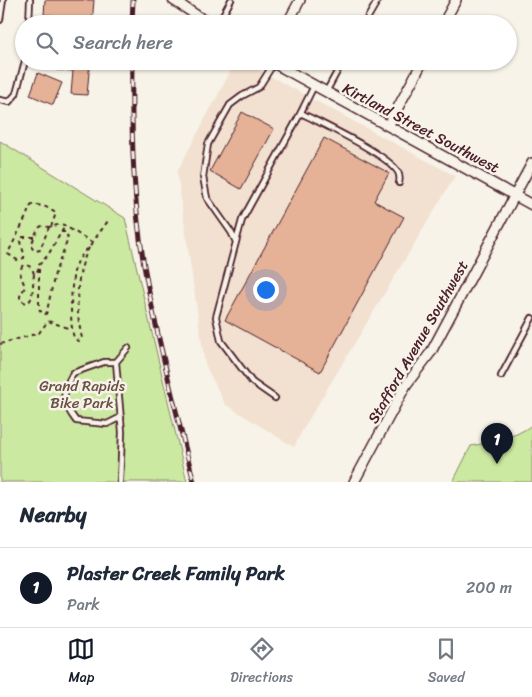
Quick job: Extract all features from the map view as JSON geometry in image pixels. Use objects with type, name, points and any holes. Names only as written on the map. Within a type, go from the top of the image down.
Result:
[{"type":"street","points":[[173,0],[196,15]]},
{"type":"street","points":[[292,15],[300,0]]},
{"type":"street","points":[[448,15],[456,0]]},
{"type":"street","name":"Kirtland Street Southwest","points":[[286,70],[532,205]]},
{"type":"street","points":[[388,126],[418,70]]},
{"type":"street","name":"Stafford Avenue Southwest","points":[[354,482],[406,385],[431,352],[532,162]]},
{"type":"lane","points":[[0,20],[3,0]]},
{"type":"lane","points":[[29,15],[30,0]]},
{"type":"lane","points":[[223,15],[231,0]]},
{"type":"lane","points":[[369,15],[378,0]]},
{"type":"lane","points":[[0,100],[8,102],[16,94],[23,70]]},
{"type":"lane","points":[[236,242],[207,198],[202,177],[208,144],[230,105],[242,96],[259,88],[268,70]]},
{"type":"lane","points":[[326,92],[338,70]]},
{"type":"lane","points":[[275,398],[252,382],[221,341],[216,317],[242,220],[314,86]]},
{"type":"lane","points":[[301,113],[383,158],[399,172],[399,183]]},
{"type":"lane","points":[[501,376],[532,318]]},
{"type":"lane","points":[[120,482],[122,432],[116,362],[128,348]]},
{"type":"lane","points":[[116,362],[104,362],[73,373],[65,387],[65,406],[76,420],[107,424],[121,417]]},
{"type":"path","points":[[34,237],[23,237],[20,240],[24,258],[17,260],[9,256],[10,249],[29,208],[33,204],[46,207],[56,213],[50,227],[40,250],[36,251],[32,248],[34,237],[38,228],[42,226],[50,227],[62,224],[93,243]]},
{"type":"path","points":[[93,243],[81,255],[74,269],[70,294],[74,338],[80,341],[82,338],[79,326],[78,283],[82,267],[93,243],[108,220]]},
{"type":"path","points":[[61,232],[66,232],[68,239],[55,273],[46,314],[43,314],[39,309],[39,266],[48,255],[61,232],[65,226]]},
{"type":"path","points":[[34,274],[29,266],[23,265],[20,269],[24,287],[20,300],[29,302],[32,297],[34,274],[39,269]]},
{"type":"path","points":[[0,344],[39,333],[48,321],[68,328],[72,327]]},
{"type":"shaded area","points":[[231,70],[259,70],[455,176],[294,447],[225,404],[205,364],[177,172]]},
{"type":"green space","name":"Grand Rapids Bike Park","points":[[0,141],[125,218],[187,482],[0,482]]},
{"type":"green space","points":[[532,425],[532,482],[453,482],[471,446],[511,436]]},
{"type":"building","points":[[45,0],[94,0],[93,15],[44,15]]},
{"type":"building","points":[[56,70],[89,70],[87,95],[71,94],[73,71]]},
{"type":"building","points":[[38,73],[62,83],[53,105],[30,95]]},
{"type":"building","points":[[242,112],[274,129],[241,189],[210,171]]},
{"type":"building","points":[[324,138],[389,173],[374,201],[404,217],[320,372],[225,320]]},
{"type":"railway","points":[[132,15],[133,0]]},
{"type":"railway","points":[[132,70],[134,172],[142,255],[163,357],[194,482]]},
{"type":"place","name":"Plaster Creek Family Park","points":[[497,464]]}]
